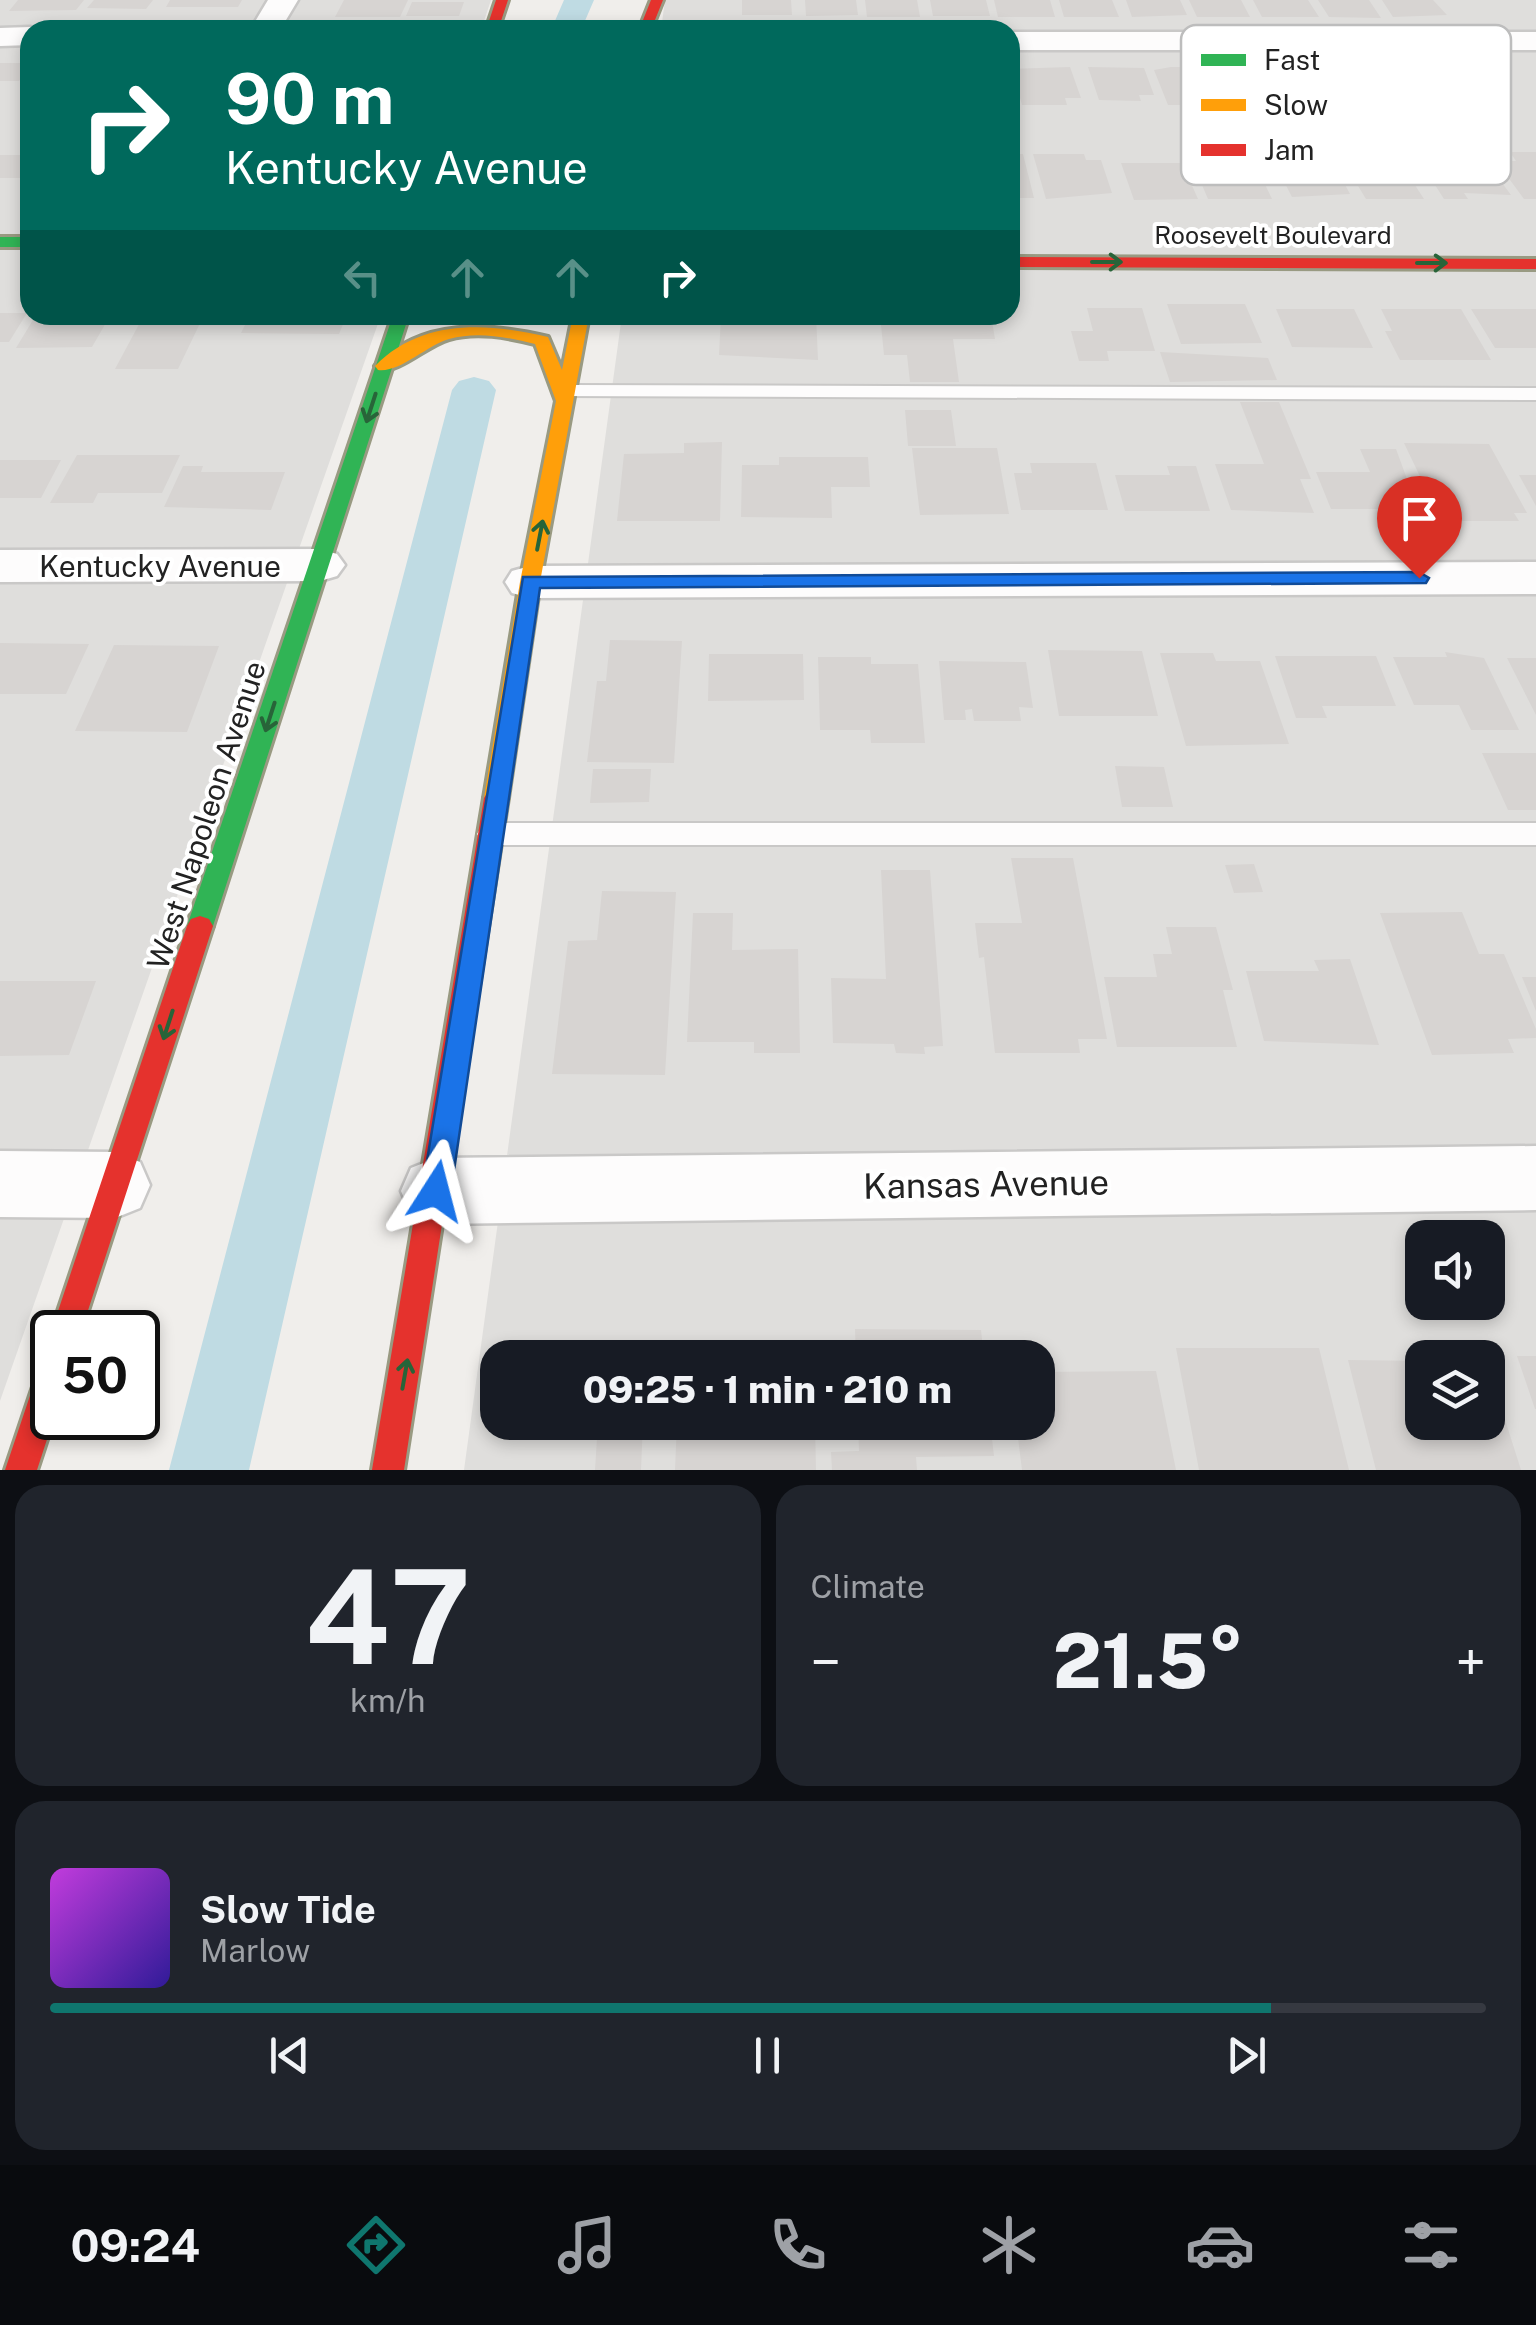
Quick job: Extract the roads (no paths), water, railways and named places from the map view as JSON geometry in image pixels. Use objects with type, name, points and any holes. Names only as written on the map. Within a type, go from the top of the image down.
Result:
[{"type":"main road","name":"Roosevelt Boulevard","points":[[1020,262],[1536,264]]},
{"type":"main road","name":"West Napoleon Avenue","points":[[73,1310],[398,325]]},
{"type":"main road","points":[[388,1470],[436,1191],[530,582],[579,325]]},
{"type":"main road","points":[[384,366],[422,338],[460,326],[495,326],[542,340],[567,398]]},
{"type":"main road","points":[[21,1470],[31,1440]]},
{"type":"street","points":[[1486,14],[1501,25]]},
{"type":"street","points":[[1020,41],[1181,41]]},
{"type":"street","points":[[1522,41],[1536,75]]},
{"type":"street","name":"Kentucky Avenue","points":[[0,566],[320,565]]},
{"type":"street","points":[[530,582],[1536,578]]},
{"type":"street","name":"Kansas Avenue","points":[[436,1191],[1536,1178]]},
{"type":"street","points":[[0,1184],[115,1185]]},
{"type":"lane","points":[[567,398],[1536,394]]},
{"type":"lane","points":[[492,834],[1536,834]]},
{"type":"waterway","points":[[570,20],[579,0]]},
{"type":"waterway","points":[[209,1470],[474,390]]}]
